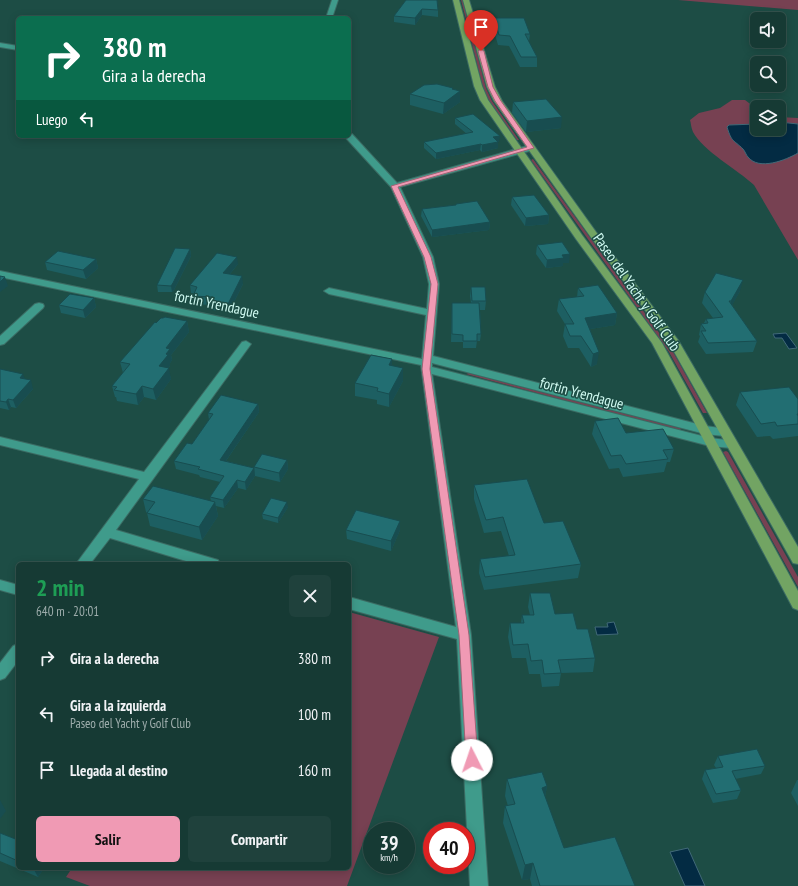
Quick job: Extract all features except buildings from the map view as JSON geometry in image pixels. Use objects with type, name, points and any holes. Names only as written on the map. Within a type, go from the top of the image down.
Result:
[{"type":"main road","name":"Paseo del Yacht y Golf Club","points":[[456,0],[478,86],[484,100],[579,237],[657,343],[798,604]]},
{"type":"main road","name":"Paseo del Yacht y Golf Club","points":[[466,0],[491,87],[498,101],[530,148],[672,340],[798,559]]},
{"type":"street","points":[[330,16],[335,0]]},
{"type":"street","points":[[0,45],[16,48]]},
{"type":"street","points":[[351,138],[395,186],[428,257],[434,284],[427,363],[464,635],[479,886]]},
{"type":"street","points":[[395,186],[530,148]]},
{"type":"street","name":"fortin Yrendague","points":[[0,274],[427,363],[705,430],[724,432]]},
{"type":"street","points":[[329,291],[432,313]]},
{"type":"street","points":[[0,342],[39,306]]},
{"type":"street","points":[[84,562],[246,344]]},
{"type":"street","name":"fortin Yrendague","points":[[427,363],[710,442],[731,444]]},
{"type":"street","points":[[0,441],[147,478]]},
{"type":"street","points":[[107,532],[206,562]]},
{"type":"street","points":[[0,585],[16,589]]},
{"type":"street","points":[[351,604],[464,635]]},
{"type":"street","points":[[0,674],[16,653]]},
{"type":"shaded area","points":[[461,0],[463,0],[486,88],[492,101],[519,140],[517,140],[489,101],[483,88]]},
{"type":"shaded area","points":[[678,0],[798,0],[798,10]]},
{"type":"shaded area","points":[[732,100],[745,100],[750,104],[750,136],[786,136],[786,117],[798,118],[798,260],[754,185],[704,146],[692,130],[690,120],[699,113],[720,108]]},
{"type":"shaded area","points":[[533,159],[673,352],[707,413],[703,413],[669,352],[531,160]]},
{"type":"shaded area","points":[[469,373],[681,429],[679,431],[466,374]]},
{"type":"shaded area","points":[[723,452],[728,452],[798,577],[798,587]]},
{"type":"shaded area","points":[[351,613],[439,637],[371,822],[363,822],[363,843],[347,886],[90,886],[66,877],[71,870],[351,870]]},
{"type":"water","points":[[786,123],[798,124],[798,153],[787,159],[773,163],[765,164],[753,161],[733,140],[727,127],[729,125],[750,124],[750,136],[786,136]]},
{"type":"water","points":[[786,333],[797,348],[789,349],[782,338],[775,338],[773,334]]},
{"type":"water","points":[[614,622],[618,634],[597,635],[595,627],[608,627],[607,623]]},
{"type":"water","points":[[688,848],[705,886],[685,886],[670,852]]},
{"type":"route","points":[[472,760],[464,635],[426,369],[434,284],[428,257],[395,186],[530,148],[498,101],[491,87],[481,51]]}]
